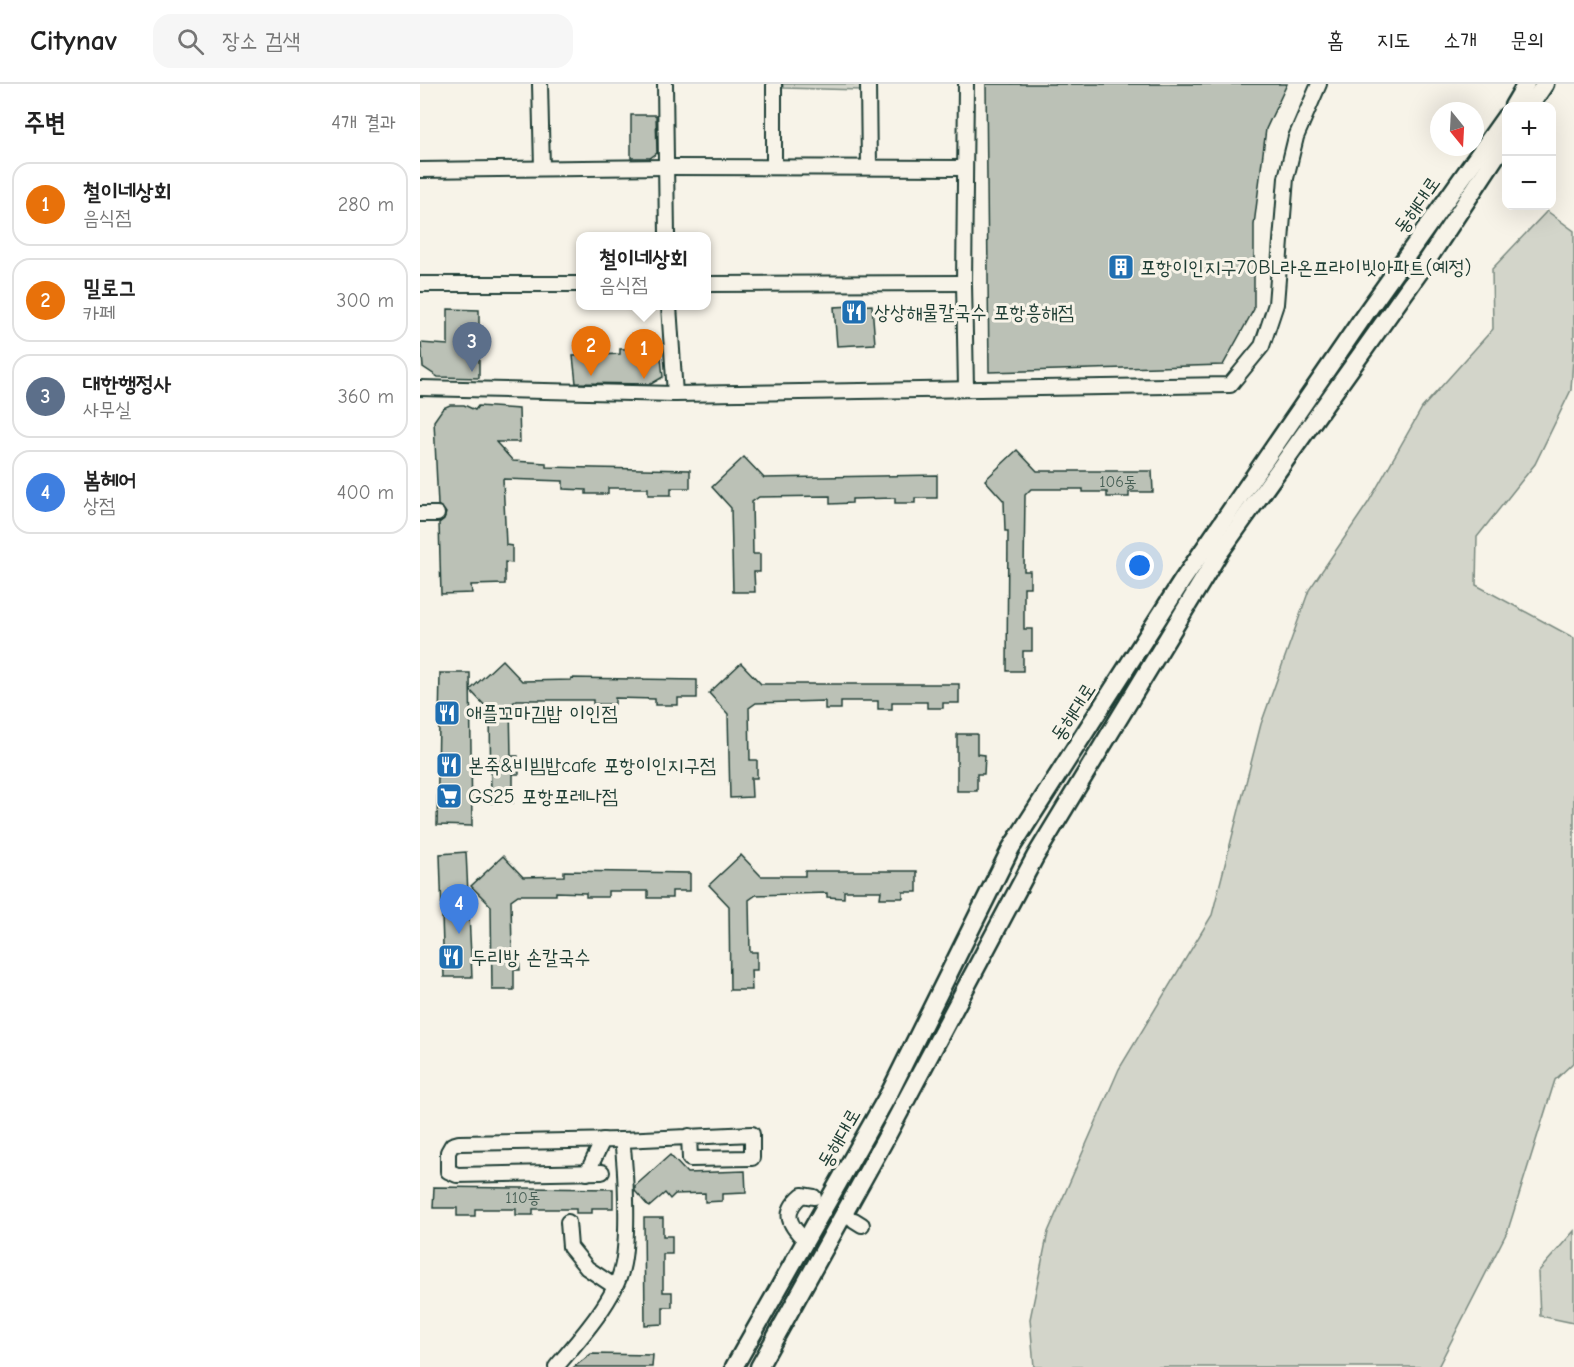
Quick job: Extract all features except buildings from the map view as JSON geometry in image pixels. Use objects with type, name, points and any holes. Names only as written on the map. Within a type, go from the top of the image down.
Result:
[{"type":"main road","points":[[1515,102],[1526,84]]},
{"type":"main road","points":[[1533,102],[1545,84]]},
{"type":"main road","name":"동해대로","points":[[734,1367],[891,1090],[1011,848],[1182,581],[1366,313],[1502,122]]},
{"type":"main road","points":[[759,1367],[887,1136],[1035,857],[1206,576],[1421,270],[1502,147]]},
{"type":"street","points":[[540,84],[542,168]]},
{"type":"street","points":[[665,84],[667,232]]},
{"type":"street","points":[[774,84],[774,167]]},
{"type":"street","points":[[868,84],[869,168]]},
{"type":"street","points":[[966,84],[964,283],[966,388]]},
{"type":"street","points":[[420,388],[675,394],[1230,385],[1262,346],[1276,304],[1286,178],[1296,137],[1319,84]]},
{"type":"street","points":[[420,170],[666,166],[965,168]]},
{"type":"street","points":[[711,284],[964,283]]},
{"type":"street","points":[[420,284],[576,284]]},
{"type":"street","points":[[669,310],[675,394]]},
{"type":"street","points":[[420,514],[437,514]]},
{"type":"street","points":[[603,1140],[595,1172],[457,1175],[448,1171],[448,1152],[452,1146],[459,1143],[603,1140],[622,1140],[689,1136],[752,1134],[752,1158],[690,1159],[689,1136]]},
{"type":"street","points":[[556,1367],[614,1286],[622,1269],[625,1242],[622,1140]]},
{"type":"street","points":[[805,1240],[791,1226],[789,1216],[794,1202],[802,1195],[814,1197]]},
{"type":"street","points":[[568,1222],[570,1248],[587,1268],[614,1286]]},
{"type":"shaded area","points":[[783,84],[862,84],[862,90],[783,88]]},
{"type":"shaded area","points":[[1547,211],[1574,231],[1574,343],[1571,390],[1535,464],[1477,537],[1476,585],[1574,638],[1574,1062],[1555,1080],[1508,1230],[1438,1367],[1034,1367],[1030,1319],[1048,1232],[1119,1069],[1212,915],[1261,724],[1309,590],[1368,503],[1422,408],[1493,329],[1492,269]]},
{"type":"shaded area","points":[[1574,1231],[1574,1323],[1540,1316],[1538,1272]]},
{"type":"place","name":"포항이인지구70BL라온프라이빗아파트(예정)","points":[[1121,267]]},
{"type":"place","name":"상상해물칼국수 포항흥해점","points":[[854,312]]},
{"type":"place","name":"대한행정사","points":[[472,372]]},
{"type":"place","name":"밀로그","points":[[591,376]]},
{"type":"place","name":"철이네상회","points":[[644,379]]},
{"type":"place","name":"애플꼬마김밥 이인점","points":[[447,713]]},
{"type":"place","name":"본죽&비빔밥cafe 포항이인지구점","points":[[449,765]]},
{"type":"place","name":"GS25 포항포레나점","points":[[449,796]]},
{"type":"place","name":"봄헤어","points":[[459,934]]},
{"type":"place","name":"두리방 손칼국수","points":[[451,957]]}]
